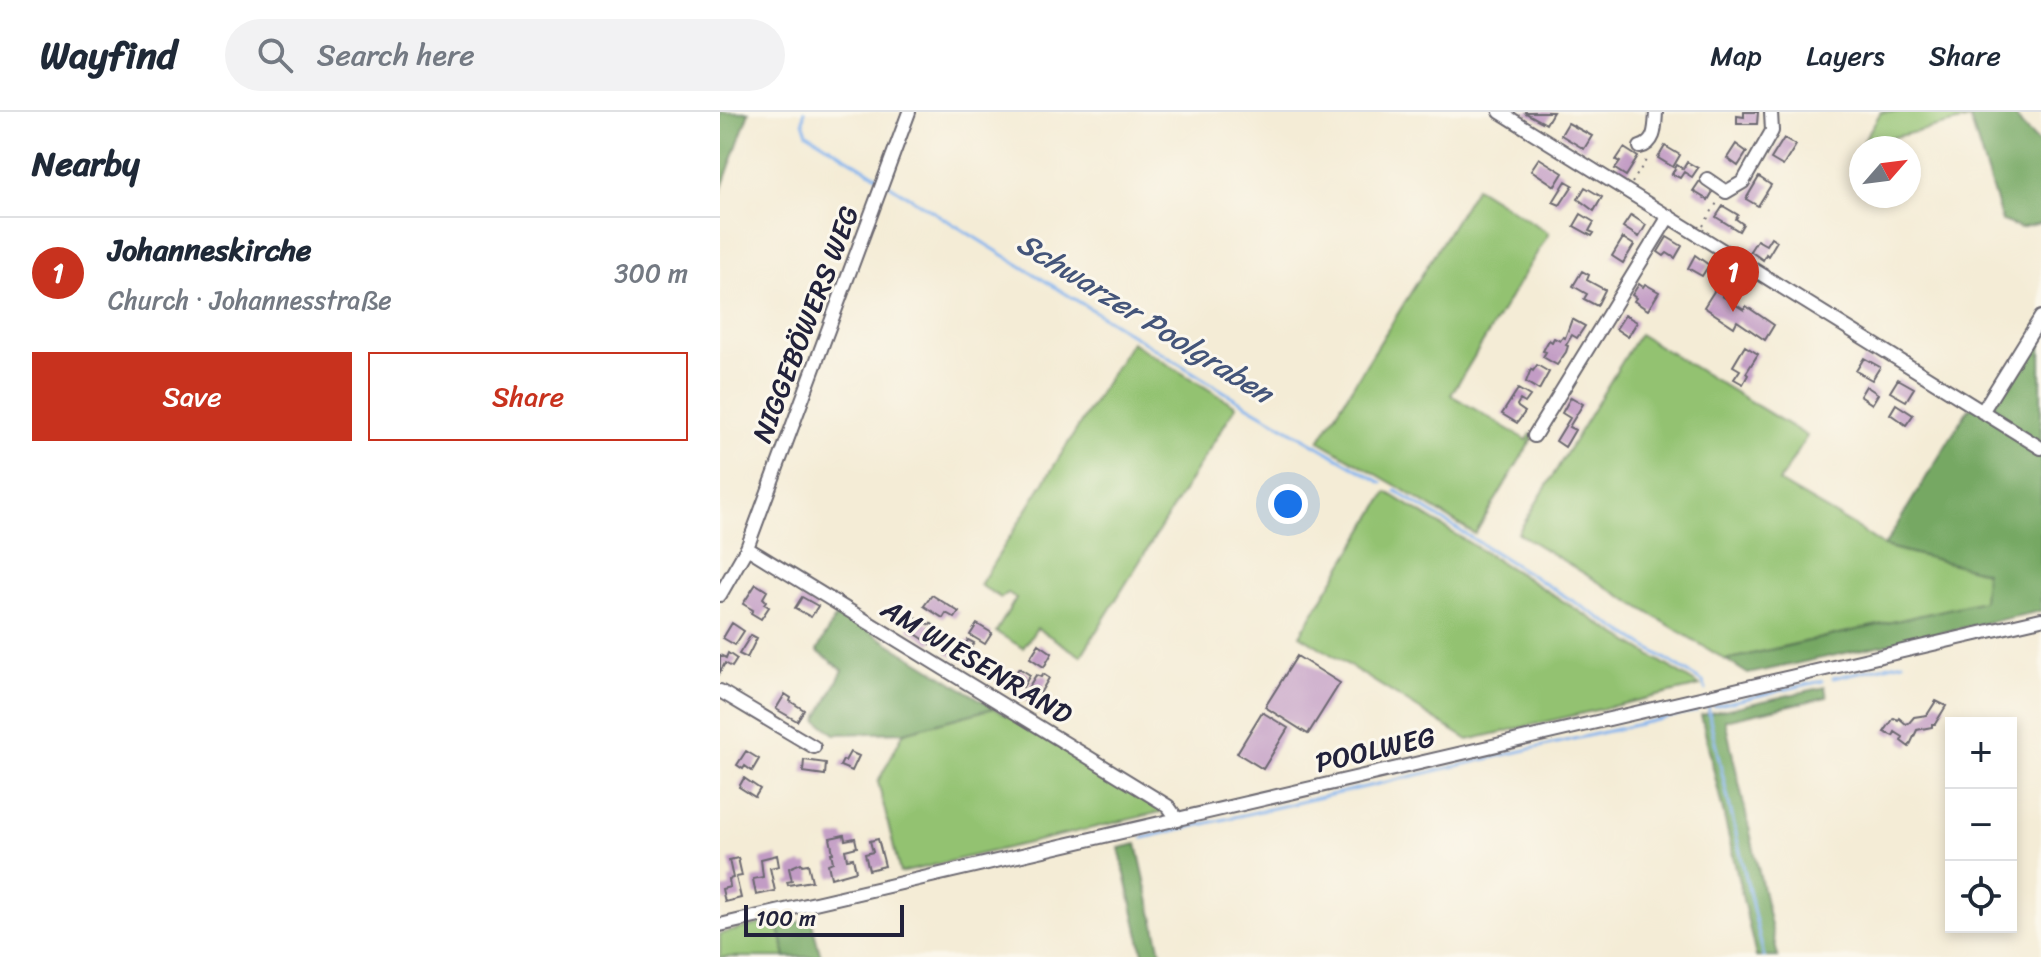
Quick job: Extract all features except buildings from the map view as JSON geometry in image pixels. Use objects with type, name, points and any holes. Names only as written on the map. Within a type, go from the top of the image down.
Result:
[{"type":"street","name":"NIGGEBÖWERS WEG","points":[[720,595],[747,548],[909,112]]},
{"type":"street","points":[[1500,112],[2041,448]]},
{"type":"street","points":[[1644,145],[1655,131],[1656,112]]},
{"type":"street","points":[[1707,179],[1726,192],[1743,182],[1772,131],[1771,112]]},
{"type":"street","points":[[1534,436],[1669,216]]},
{"type":"street","points":[[1982,412],[2041,317]]},
{"type":"street","name":"AM WIESENRAND","points":[[747,548],[1168,806],[1178,820]]},
{"type":"street","name":"POOLWEG","points":[[720,925],[2041,619]]},
{"type":"street","points":[[720,691],[814,747]]},
{"type":"path","points":[[1628,190],[1649,155],[1644,145]]},
{"type":"path","points":[[1698,234],[1721,194],[1726,192]]},
{"type":"green space","points":[[720,112],[749,112],[720,193]]},
{"type":"green space","points":[[1881,112],[1968,112],[1970,119],[1899,136],[1866,136]]},
{"type":"green space","points":[[1968,112],[2013,112],[2041,145],[2041,223],[2020,228],[2002,221]]},
{"type":"green space","points":[[1476,187],[1549,233],[1451,395],[1527,440],[1531,434],[1534,436],[1475,534],[1319,441]]},
{"type":"green space","points":[[2041,330],[2041,611],[1748,674],[1726,660],[1983,601],[1985,572],[1884,546],[1969,408],[1994,404]]},
{"type":"green space","points":[[1639,334],[1807,436],[1779,482],[1884,546],[1986,572],[1984,601],[1726,660],[1518,533]]},
{"type":"green space","points":[[1131,342],[1236,406],[1081,656],[1037,628],[1023,648],[996,632],[1016,598],[1008,593],[1001,598],[980,585]]},
{"type":"green space","points":[[1387,492],[1700,686],[1468,740],[1300,635]]},
{"type":"green space","points":[[838,612],[994,708],[904,732],[835,734],[817,720],[843,670],[817,651]]},
{"type":"green space","points":[[1825,687],[1827,697],[1725,720],[1778,957],[1756,957],[1701,715]]},
{"type":"green space","points":[[994,708],[1162,807],[1161,812],[900,873],[878,782],[904,732]]},
{"type":"green space","points":[[1137,844],[1162,957],[1144,957],[1119,848]]},
{"type":"green space","points":[[777,920],[786,957],[720,957],[720,934]]},
{"type":"green space","points":[[777,920],[812,923],[821,957],[786,957]]},
{"type":"waterway","name":"Schwarzer Poolgraben","points":[[804,112],[803,122],[807,133],[880,178]]},
{"type":"waterway","name":"Schwarzer Poolgraben","points":[[890,185],[1236,399],[1382,483]]},
{"type":"waterway","name":"Schwarzer Poolgraben","points":[[1396,491],[1703,682],[1706,690]]},
{"type":"waterway","points":[[1833,678],[1903,662]]},
{"type":"waterway","points":[[1714,706],[1822,681]]},
{"type":"waterway","name":"Schwarzer Poolgraben","points":[[1708,704],[1764,957]]},
{"type":"waterway","points":[[1143,838],[1696,711]]},
{"type":"place","name":"Johanneskirche","points":[[1733,312]]}]
